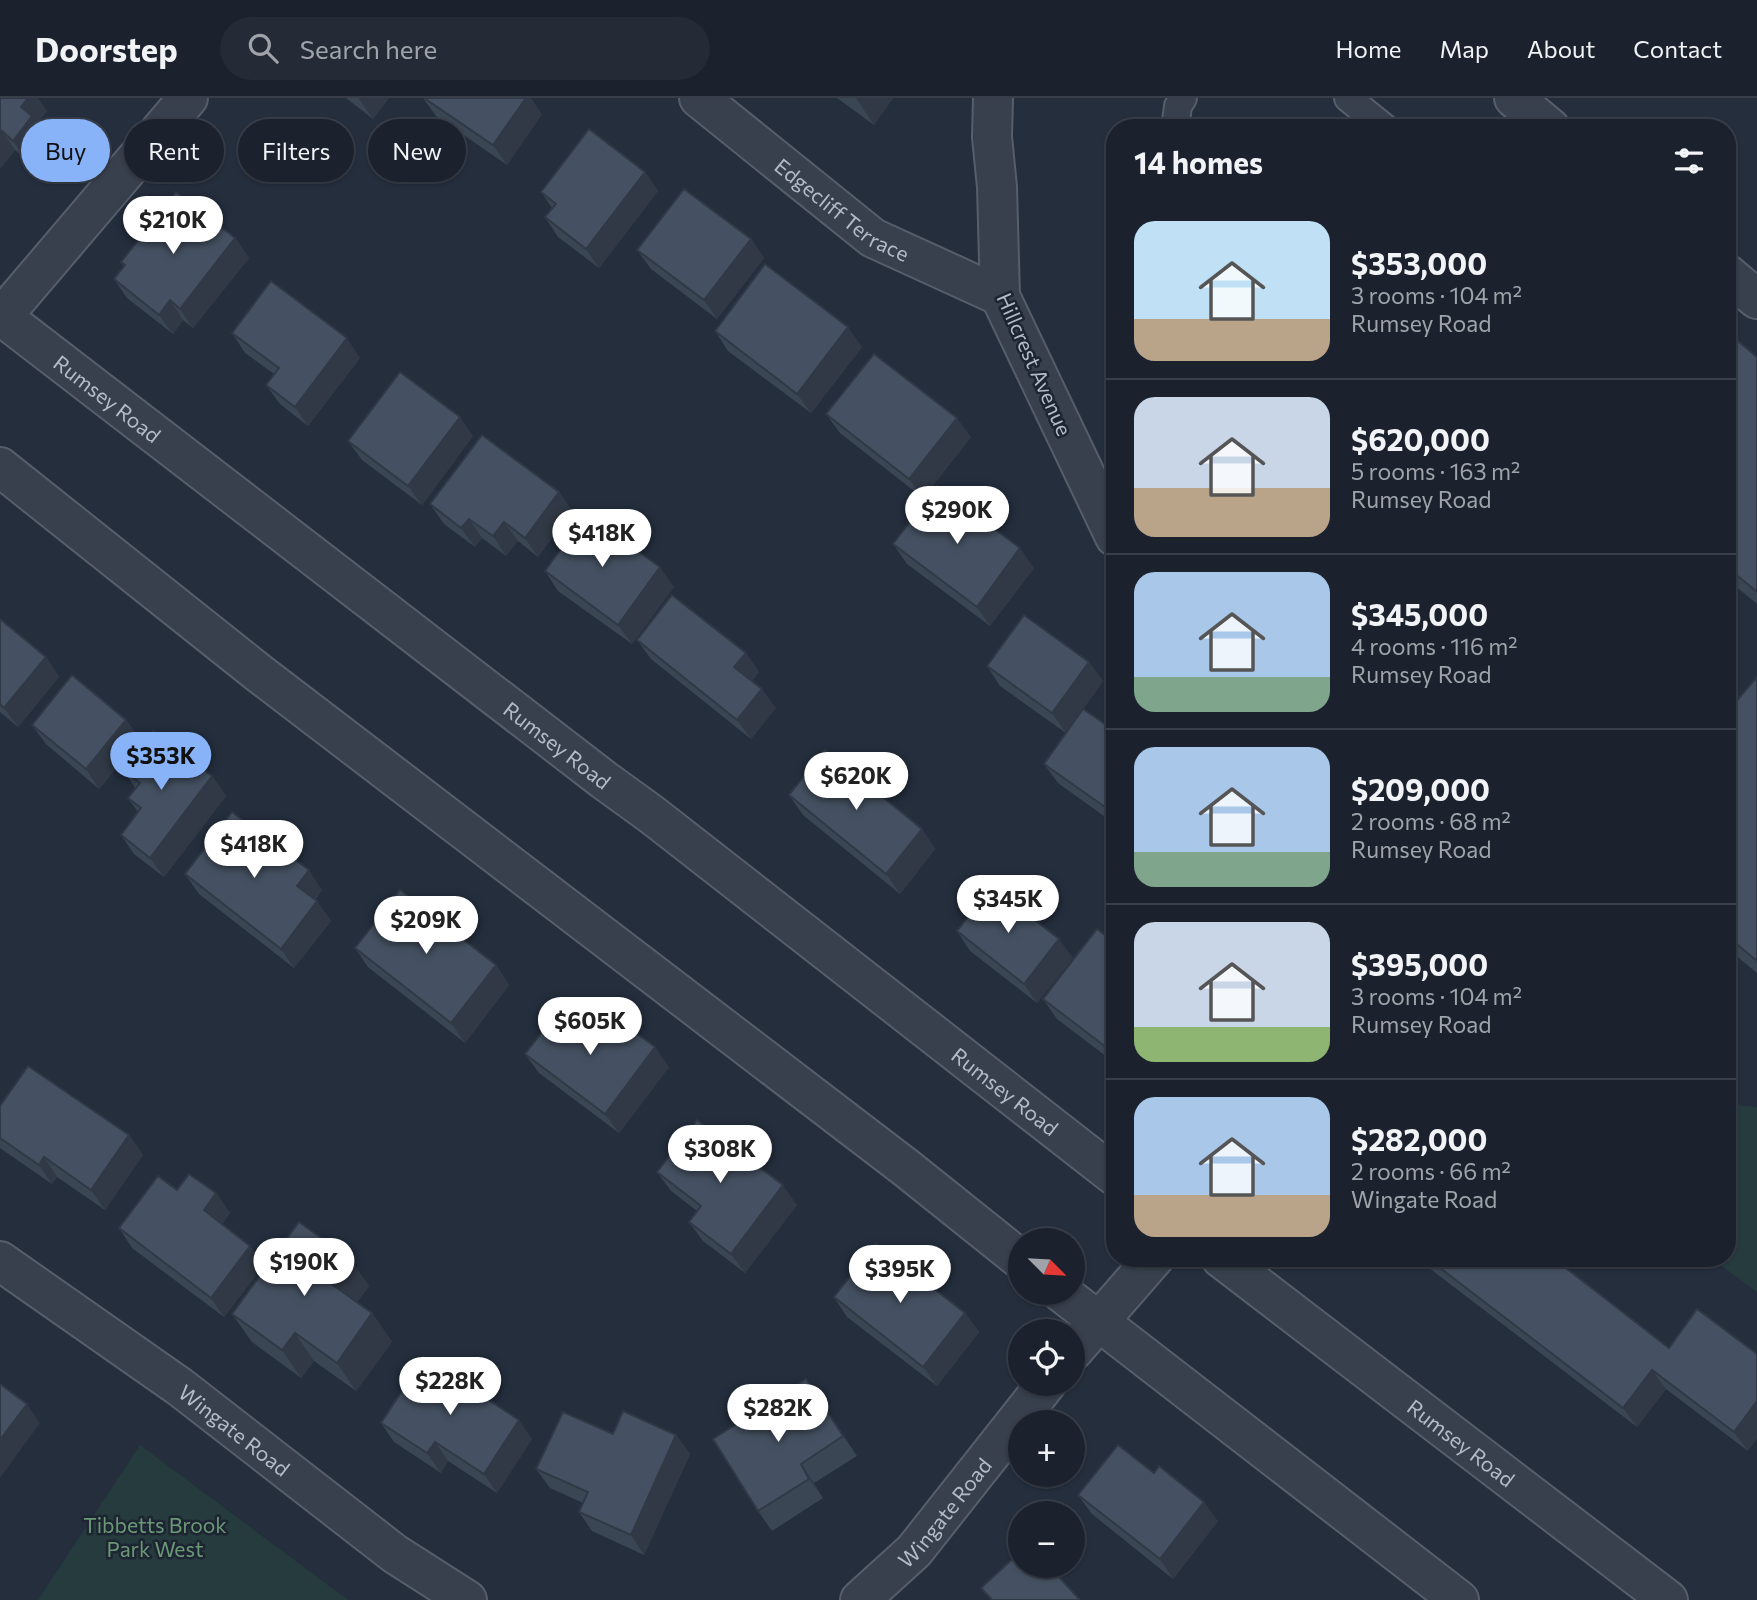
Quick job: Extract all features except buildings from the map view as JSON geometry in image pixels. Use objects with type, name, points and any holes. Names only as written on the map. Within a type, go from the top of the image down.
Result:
[{"type":"street","points":[[1,316],[188,98]]},
{"type":"street","name":"Edgecliff Terrace","points":[[699,98],[873,238],[1000,296]]},
{"type":"street","name":"Hillcrest Avenue","points":[[993,98],[992,137],[997,187],[1000,296],[1106,518]]},
{"type":"street","points":[[1514,98],[1539,119]]},
{"type":"street","points":[[1736,282],[1757,299]]},
{"type":"street","name":"Rumsey Road","points":[[1,316],[651,814],[1106,1169]]},
{"type":"street","points":[[0,467],[271,682],[905,1167],[1008,1249]]},
{"type":"street","name":"Wingate Road","points":[[0,1261],[180,1387],[395,1554],[467,1600]]},
{"type":"street","points":[[1085,1338],[1146,1267]]},
{"type":"street","name":"Rumsey Road","points":[[1233,1267],[1668,1600]]},
{"type":"street","points":[[1079,1306],[1459,1600]]},
{"type":"street","name":"Wingate Road","points":[[860,1600],[914,1551],[1037,1396]]},
{"type":"lane","points":[[1348,98],[1374,119]]},
{"type":"green space","points":[[1736,1105],[1757,1107],[1757,1292],[1723,1267],[1736,1267]]},
{"type":"green space","name":"Tibbetts Brook Park West","points":[[140,1445],[348,1600],[38,1600]]}]
